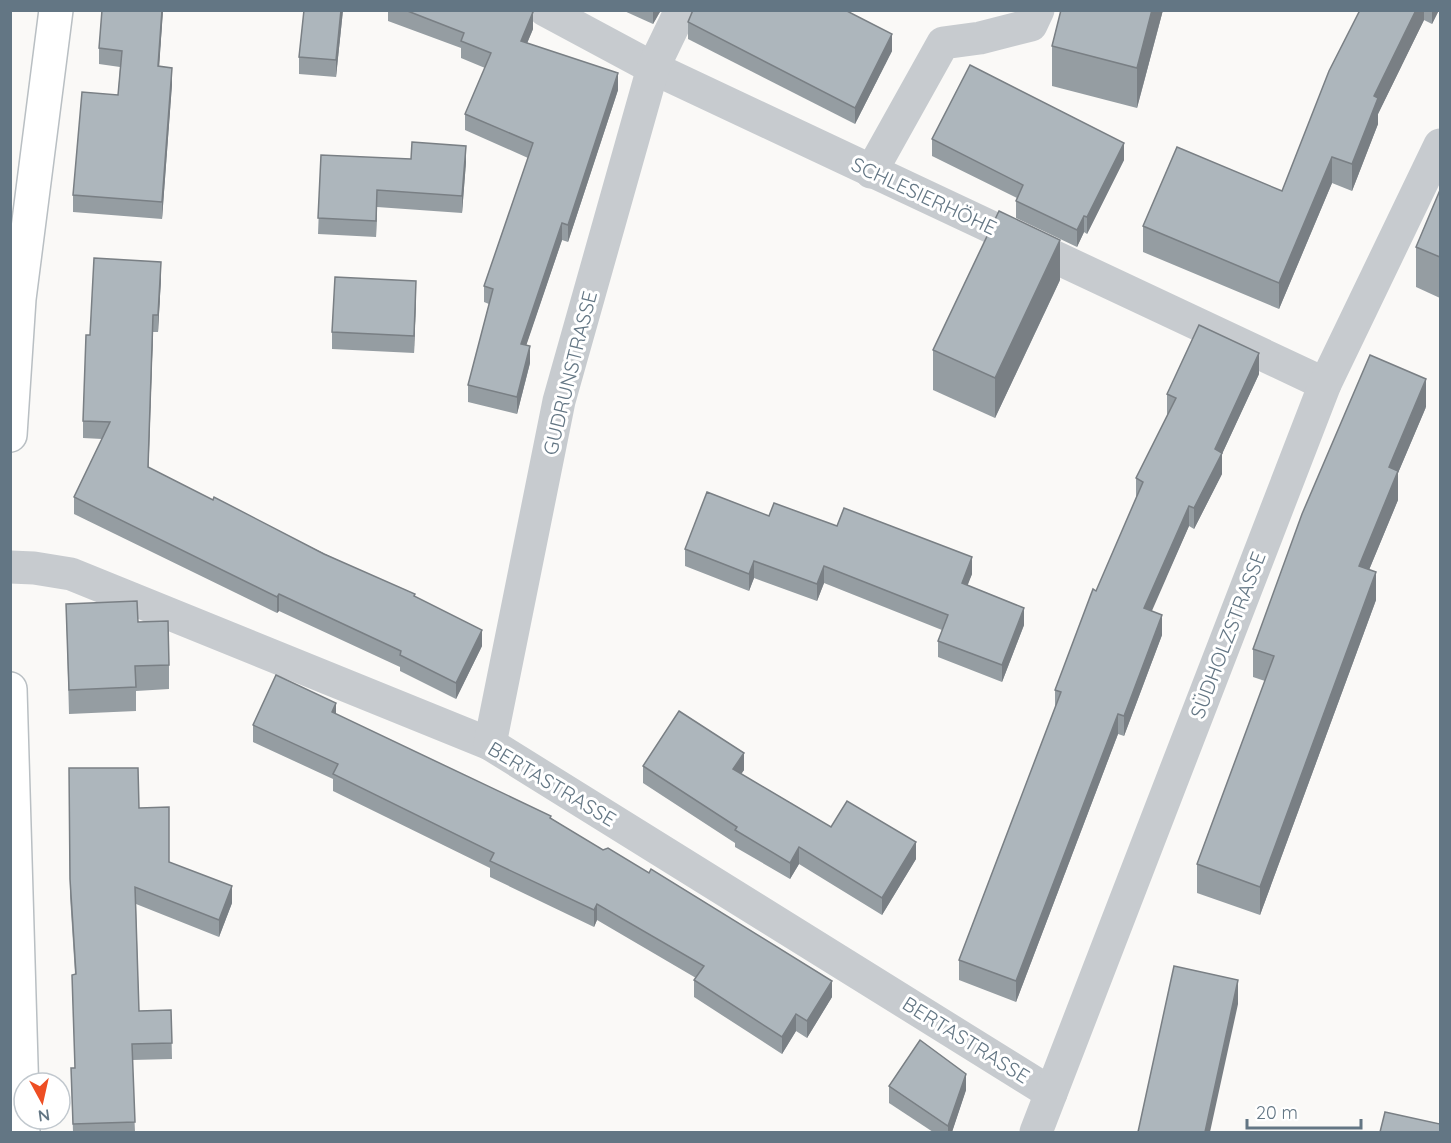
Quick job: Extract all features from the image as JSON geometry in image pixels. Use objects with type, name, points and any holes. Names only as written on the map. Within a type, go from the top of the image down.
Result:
[{"type":"main road","points":[[10,435],[19,299],[56,10]]},
{"type":"main road","points":[[10,688],[23,1132]]},
{"type":"street","name":"SCHLESIERHÖHE","points":[[544,10],[653,68],[1325,384]]},
{"type":"street","name":"GUDRUNSTRASSE","points":[[489,744],[559,401],[653,68],[681,10]]},
{"type":"street","points":[[871,171],[943,43],[1031,25],[1038,10]]},
{"type":"street","name":"SÜDHOLZSTRASSE","points":[[1036,1132],[1325,384],[1440,145]]},
{"type":"street","name":"BERTASTRASSE","points":[[10,567],[71,574],[489,744],[1051,1093]]},
{"type":"building","points":[[102,10],[162,10],[158,66],[172,68],[162,202],[73,195],[82,92],[118,95],[122,51],[99,48]]},
{"type":"building","points":[[304,10],[341,10],[336,60],[299,57]]},
{"type":"building","points":[[405,10],[529,10],[533,12],[521,41],[618,73],[568,225],[562,223],[521,344],[530,346],[517,397],[468,385],[493,289],[484,286],[533,143],[465,114],[491,53],[461,41],[464,33]]},
{"type":"building","points":[[693,10],[845,10],[892,34],[855,108],[688,22]]},
{"type":"building","points":[[1061,10],[1152,10],[1137,68],[1052,46]]},
{"type":"building","points":[[1360,10],[1416,10],[1374,96],[1378,98],[1352,164],[1332,157],[1279,283],[1143,226],[1177,147],[1282,191],[1329,71]]},
{"type":"building","points":[[970,65],[1124,143],[1087,217],[1084,216],[1077,230],[1016,201],[1023,185],[932,139]]},
{"type":"building","points":[[412,142],[466,146],[462,196],[377,190],[376,221],[318,218],[321,155],[411,159]]},
{"type":"building","points":[[1440,190],[1440,257],[1416,247]]},
{"type":"building","points":[[999,211],[1060,240],[995,378],[933,350]]},
{"type":"building","points":[[94,258],[161,262],[158,315],[153,315],[148,467],[213,500],[214,497],[324,554],[415,594],[414,596],[482,630],[456,683],[400,655],[401,651],[279,594],[277,597],[74,497],[110,422],[83,421],[86,335],[90,335]]},
{"type":"building","points":[[335,277],[416,281],[414,336],[332,332]]},
{"type":"building","points":[[1199,325],[1259,353],[1215,449],[1222,453],[1194,508],[1189,506],[1144,608],[1162,615],[1124,716],[1118,714],[1016,981],[959,960],[1061,692],[1055,690],[1093,589],[1096,591],[1143,482],[1136,478],[1176,398],[1167,394]]},
{"type":"building","points":[[1370,355],[1426,379],[1389,467],[1398,471],[1359,566],[1376,572],[1260,887],[1197,864],[1274,656],[1253,649],[1302,514]]},
{"type":"building","points":[[707,492],[769,516],[774,503],[837,526],[844,508],[972,557],[962,583],[1024,608],[1002,665],[938,641],[948,615],[824,566],[817,584],[754,561],[749,574],[685,549]]},
{"type":"building","points":[[137,601],[138,622],[168,621],[169,665],[135,666],[136,687],[69,690],[66,604]]},
{"type":"building","points":[[276,675],[336,703],[332,712],[551,816],[550,818],[603,850],[608,848],[649,873],[651,869],[832,981],[807,1021],[796,1014],[782,1037],[694,980],[704,966],[597,904],[594,910],[490,861],[494,853],[333,774],[338,764],[253,725]]},
{"type":"building","points":[[679,711],[744,753],[733,769],[831,827],[847,801],[916,842],[882,898],[799,847],[790,863],[735,830],[737,827],[643,766]]},
{"type":"building","points":[[69,768],[138,768],[139,808],[169,807],[169,862],[232,886],[219,920],[135,887],[139,1011],[171,1010],[172,1043],[132,1044],[135,1122],[73,1124],[71,1068],[75,1068],[72,975],[76,974],[70,879]]},
{"type":"building","points":[[1174,966],[1238,980],[1205,1132],[1138,1132]]},
{"type":"building","points":[[920,1040],[966,1074],[948,1126],[889,1086]]},
{"type":"building","points":[[1385,1112],[1440,1124],[1440,1132],[1380,1132]]}]
